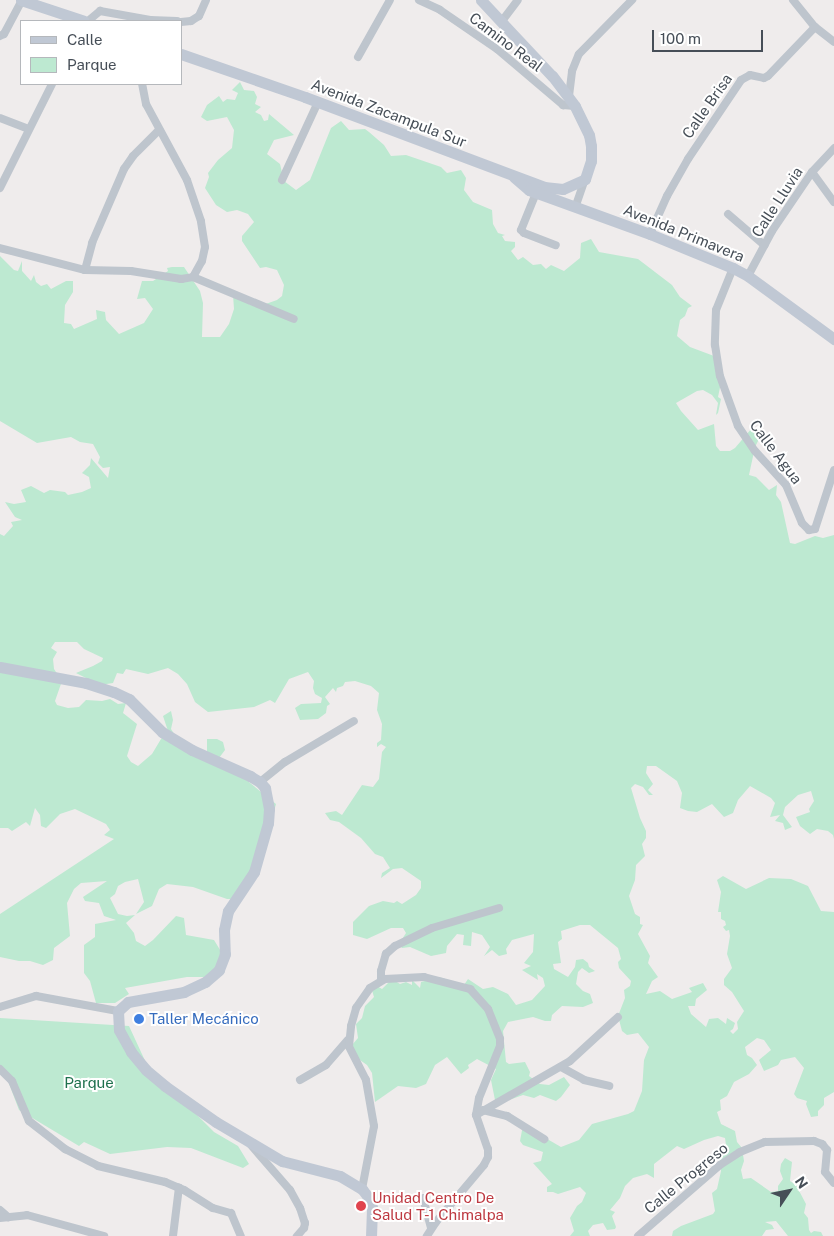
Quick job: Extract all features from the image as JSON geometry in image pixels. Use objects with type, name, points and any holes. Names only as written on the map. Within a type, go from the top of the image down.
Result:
[{"type":"main road","points":[[22,0],[81,20]]},
{"type":"main road","points":[[481,0],[502,21],[575,106],[590,135],[591,160],[585,179]]},
{"type":"main road","name":"Avenida Zacampula Sur","points":[[182,54],[557,190],[585,179]]},
{"type":"main road","name":"Avenida Primavera","points":[[513,175],[524,188],[650,234],[733,268],[748,276],[834,340]]},
{"type":"main road","points":[[0,667],[86,683],[114,692],[128,699],[162,732],[192,750],[260,782],[266,791],[269,809],[254,872],[228,910],[224,930],[224,954],[219,970],[205,982],[184,992],[136,999],[125,1004],[118,1010],[119,1030],[124,1041],[146,1070],[165,1086],[248,1142],[282,1161],[340,1176],[362,1189],[371,1201],[371,1236]]},
{"type":"street","points":[[0,36],[4,34],[22,0]]},
{"type":"street","points":[[182,22],[190,21],[199,16],[206,0]]},
{"type":"street","points":[[358,56],[390,0]]},
{"type":"street","name":"Camino Real","points":[[419,0],[440,10],[497,49],[563,105],[575,106]]},
{"type":"street","points":[[502,21],[518,0]]},
{"type":"street","points":[[568,96],[572,71],[579,54],[632,0]]},
{"type":"street","points":[[793,0],[815,27],[834,42]]},
{"type":"street","points":[[89,20],[100,11],[150,20]]},
{"type":"street","name":"Calle Brisa","points":[[650,234],[667,196],[688,159],[741,80],[750,75],[764,78],[768,76],[815,27]]},
{"type":"street","points":[[0,188],[51,85]]},
{"type":"street","points":[[142,85],[146,104],[187,180],[201,221],[205,247],[202,261],[193,277]]},
{"type":"street","points":[[282,180],[318,102]]},
{"type":"street","points":[[0,118],[28,129]]},
{"type":"street","points":[[85,270],[92,243],[124,168],[133,156],[159,130]]},
{"type":"street","name":"Calle Lluvia","points":[[748,276],[764,245],[812,172],[834,148]]},
{"type":"street","points":[[812,172],[834,202]]},
{"type":"street","points":[[575,208],[585,179]]},
{"type":"street","points":[[536,193],[521,230],[524,233],[556,245]]},
{"type":"street","points":[[728,214],[764,245]]},
{"type":"street","points":[[0,248],[85,270],[131,271],[181,279],[193,277],[294,319]]},
{"type":"street","name":"Calle Agua","points":[[733,268],[716,310],[715,345],[720,376],[744,438],[786,485],[805,526],[811,530],[815,529],[834,470]]},
{"type":"street","points":[[260,782],[292,757],[354,721]]},
{"type":"street","points":[[381,980],[381,971],[386,954],[394,946],[432,928],[498,908]]},
{"type":"street","points":[[362,1189],[374,1126],[366,1080],[350,1050],[348,1040],[360,1001],[370,988],[381,980],[424,977],[467,988],[484,1002],[498,1031],[500,1046],[479,1098],[476,1115],[488,1153],[484,1165],[426,1236]]},
{"type":"street","points":[[0,1007],[36,996],[118,1010]]},
{"type":"street","points":[[476,1115],[560,1067],[582,1052],[618,1017]]},
{"type":"street","points":[[300,1080],[326,1065],[348,1040]]},
{"type":"street","points":[[560,1067],[584,1080],[609,1086]]},
{"type":"street","points":[[0,1069],[12,1081],[29,1121],[65,1149],[98,1166],[178,1187],[213,1208],[231,1213],[241,1236]]},
{"type":"street","points":[[483,1110],[507,1116],[544,1139]]},
{"type":"street","name":"Calle Progreso","points":[[638,1236],[720,1165],[740,1152],[774,1140],[814,1141],[827,1148],[825,1172],[834,1183]]},
{"type":"street","points":[[248,1142],[290,1190],[300,1208],[305,1223],[304,1228],[297,1236]]},
{"type":"street","points":[[173,1236],[178,1187]]},
{"type":"street","points":[[424,1198],[432,1228]]},
{"type":"street","points":[[0,1210],[4,1217],[27,1215],[104,1236]]},
{"type":"green space","points":[[240,82],[244,90],[254,91],[257,97],[255,104],[261,107],[255,112],[261,115],[264,121],[268,120],[269,114],[294,135],[274,140],[267,154],[280,164],[284,181],[296,190],[310,180],[331,128],[341,121],[349,130],[365,129],[384,145],[391,156],[406,155],[441,167],[447,173],[461,170],[466,178],[464,190],[473,202],[492,210],[493,224],[498,233],[505,235],[502,236],[505,241],[515,242],[515,247],[511,251],[518,260],[523,257],[533,265],[541,264],[546,269],[551,265],[564,271],[580,258],[581,243],[591,239],[599,252],[638,259],[672,285],[680,297],[692,306],[688,308],[685,316],[680,320],[677,336],[690,347],[714,356],[722,378],[718,397],[721,399],[716,415],[718,403],[712,395],[703,390],[697,391],[676,403],[681,411],[698,430],[714,424],[716,446],[720,451],[730,451],[735,448],[752,428],[762,433],[755,447],[749,475],[756,477],[769,490],[777,485],[776,495],[781,502],[790,543],[795,544],[815,536],[823,538],[834,535],[834,839],[833,835],[828,831],[817,829],[810,834],[800,826],[796,817],[810,812],[809,809],[814,801],[811,791],[798,795],[785,807],[783,815],[792,827],[785,830],[783,823],[775,821],[780,815],[770,817],[775,803],[771,798],[750,786],[738,800],[733,813],[724,817],[712,804],[697,812],[688,811],[680,808],[682,793],[677,781],[656,766],[647,766],[646,773],[653,784],[648,790],[653,795],[649,795],[643,787],[635,784],[631,788],[646,831],[646,838],[642,844],[645,856],[636,865],[635,880],[629,896],[635,914],[640,917],[640,924],[643,925],[638,934],[650,956],[648,963],[658,977],[652,981],[646,994],[660,991],[672,999],[692,992],[689,988],[703,983],[707,990],[696,999],[695,1006],[688,1006],[691,1014],[706,1027],[709,1019],[718,1018],[726,1024],[727,1018],[735,1023],[730,1031],[733,1034],[738,1029],[737,1022],[744,1011],[732,992],[724,985],[724,979],[732,968],[727,954],[730,936],[729,930],[726,931],[723,927],[726,925],[725,921],[721,919],[721,912],[718,912],[721,892],[717,880],[723,876],[746,889],[769,878],[791,879],[808,886],[821,911],[834,912],[834,1092],[824,1098],[824,1105],[818,1111],[818,1116],[811,1117],[806,1104],[807,1101],[797,1098],[794,1094],[804,1068],[795,1057],[781,1060],[778,1065],[764,1071],[759,1060],[771,1050],[764,1040],[757,1038],[745,1047],[747,1055],[757,1065],[749,1074],[734,1082],[727,1096],[720,1100],[721,1110],[717,1112],[721,1124],[735,1131],[737,1142],[742,1148],[744,1161],[741,1170],[743,1179],[751,1178],[771,1192],[778,1191],[778,1186],[783,1179],[780,1171],[781,1164],[785,1158],[792,1162],[790,1181],[796,1185],[806,1204],[804,1213],[808,1218],[809,1230],[811,1233],[814,1231],[821,1232],[823,1236],[788,1236],[776,1221],[765,1222],[772,1225],[774,1229],[766,1230],[762,1236],[672,1236],[673,1231],[681,1226],[713,1214],[715,1211],[712,1193],[717,1189],[721,1171],[719,1155],[726,1145],[725,1138],[718,1136],[684,1149],[677,1146],[654,1164],[654,1178],[647,1174],[633,1178],[625,1186],[620,1198],[610,1210],[615,1212],[612,1216],[615,1229],[607,1230],[603,1223],[593,1225],[588,1231],[590,1236],[570,1236],[574,1231],[570,1218],[586,1193],[580,1187],[558,1194],[547,1192],[547,1187],[552,1184],[533,1163],[541,1161],[543,1152],[523,1145],[520,1141],[523,1125],[561,1147],[579,1140],[592,1124],[634,1111],[642,1091],[644,1060],[649,1047],[638,1033],[627,1035],[622,1031],[618,1016],[625,998],[624,990],[630,986],[631,981],[619,968],[618,962],[621,959],[618,948],[590,925],[580,925],[561,931],[562,939],[558,942],[561,963],[553,964],[554,969],[568,977],[575,967],[576,960],[583,959],[588,963],[589,967],[595,971],[589,973],[582,968],[578,972],[576,984],[583,991],[590,994],[593,1003],[583,1007],[562,1006],[552,1015],[551,1021],[533,1017],[508,1022],[503,1031],[506,1062],[509,1064],[525,1062],[530,1072],[529,1076],[540,1084],[549,1085],[564,1077],[570,1085],[561,1097],[556,1101],[540,1095],[534,1098],[523,1095],[509,1100],[495,1100],[491,1080],[496,1069],[477,1059],[468,1065],[469,1068],[461,1074],[447,1057],[435,1065],[426,1084],[416,1088],[398,1086],[375,1102],[372,1073],[367,1065],[350,1053],[352,1045],[358,1038],[356,1024],[362,1018],[365,1006],[374,997],[371,987],[377,986],[382,989],[392,979],[400,984],[406,982],[412,985],[412,980],[420,988],[421,982],[439,977],[464,985],[468,979],[483,989],[493,987],[508,994],[516,1005],[532,1000],[545,986],[543,978],[537,974],[538,980],[522,970],[531,966],[524,963],[533,952],[534,934],[512,940],[506,949],[507,954],[499,956],[492,950],[484,956],[490,947],[482,935],[472,932],[471,946],[463,945],[464,935],[457,934],[447,946],[446,953],[431,956],[410,947],[402,948],[399,944],[406,933],[403,928],[391,928],[367,939],[353,935],[353,922],[369,906],[383,901],[394,903],[397,901],[402,904],[416,895],[421,888],[421,881],[402,868],[393,869],[381,878],[382,873],[390,868],[383,857],[375,854],[361,838],[339,822],[330,820],[325,813],[336,811],[342,815],[362,785],[373,787],[379,779],[382,752],[386,747],[381,744],[377,747],[377,743],[381,740],[382,724],[377,710],[379,693],[371,686],[355,681],[345,682],[343,686],[337,688],[336,692],[333,688],[325,697],[330,704],[327,706],[326,713],[318,719],[300,720],[295,708],[301,704],[321,703],[322,698],[315,694],[313,688],[314,681],[308,672],[289,679],[275,703],[270,700],[254,707],[208,712],[195,702],[187,684],[178,674],[168,668],[148,674],[126,669],[123,674],[117,673],[113,683],[100,685],[76,673],[102,661],[103,658],[84,649],[77,642],[55,642],[51,648],[57,652],[53,659],[54,669],[62,681],[55,701],[57,705],[68,708],[79,707],[86,700],[102,701],[110,699],[118,704],[126,703],[123,713],[137,724],[127,756],[131,762],[138,766],[152,754],[164,734],[168,731],[163,716],[171,711],[173,720],[171,729],[180,743],[207,753],[207,739],[217,739],[223,742],[225,750],[219,758],[276,804],[256,877],[234,899],[227,899],[193,887],[167,884],[159,889],[152,906],[136,914],[144,902],[138,879],[118,886],[115,894],[110,898],[118,914],[135,915],[126,923],[134,933],[136,941],[145,946],[176,916],[184,918],[186,935],[214,940],[225,958],[208,977],[187,977],[125,988],[129,994],[115,1003],[96,1003],[90,981],[84,973],[84,945],[95,937],[95,924],[116,920],[104,916],[99,903],[85,901],[83,897],[107,881],[81,883],[74,889],[67,903],[70,936],[54,948],[53,960],[43,965],[30,961],[0,957],[0,914],[114,839],[104,835],[110,830],[106,824],[75,809],[60,814],[46,828],[41,826],[40,815],[35,808],[30,826],[26,822],[12,831],[8,828],[0,828],[0,534],[4,536],[13,526],[11,522],[22,520],[15,517],[5,502],[14,504],[26,502],[21,490],[31,486],[44,493],[50,490],[65,492],[68,495],[82,492],[91,488],[89,477],[82,473],[90,465],[91,458],[108,478],[110,467],[103,468],[98,463],[100,457],[93,444],[80,442],[71,437],[37,443],[0,421],[0,256],[14,270],[18,271],[22,261],[22,271],[31,281],[34,275],[36,282],[41,286],[47,284],[51,289],[66,281],[73,281],[73,292],[65,305],[64,323],[71,324],[74,329],[97,319],[96,310],[105,312],[106,320],[119,334],[144,323],[153,309],[145,298],[137,299],[142,281],[153,281],[168,271],[167,268],[172,267],[184,267],[200,291],[203,303],[202,337],[220,337],[229,324],[234,309],[233,295],[238,292],[250,305],[260,306],[277,300],[282,296],[284,285],[277,270],[266,267],[260,268],[242,241],[242,236],[254,222],[248,214],[237,210],[227,212],[216,205],[205,188],[209,177],[208,173],[218,160],[232,148],[234,130],[227,117],[207,121],[201,117],[207,105],[219,96],[223,102],[227,99],[235,100],[238,93],[232,90]]},
{"type":"green space","name":"Parque","points":[[0,1018],[129,1026],[147,1065],[214,1132],[238,1146],[249,1164],[243,1168],[191,1148],[167,1147],[110,1154],[84,1142],[79,1146],[19,1110],[5,1073],[0,1070]]},
{"type":"place","name":"Taller Mecánico","points":[[139,1019]]},
{"type":"place","name":"Unidad Centro De Salud T-1 Chimalpa","points":[[361,1206]]}]
